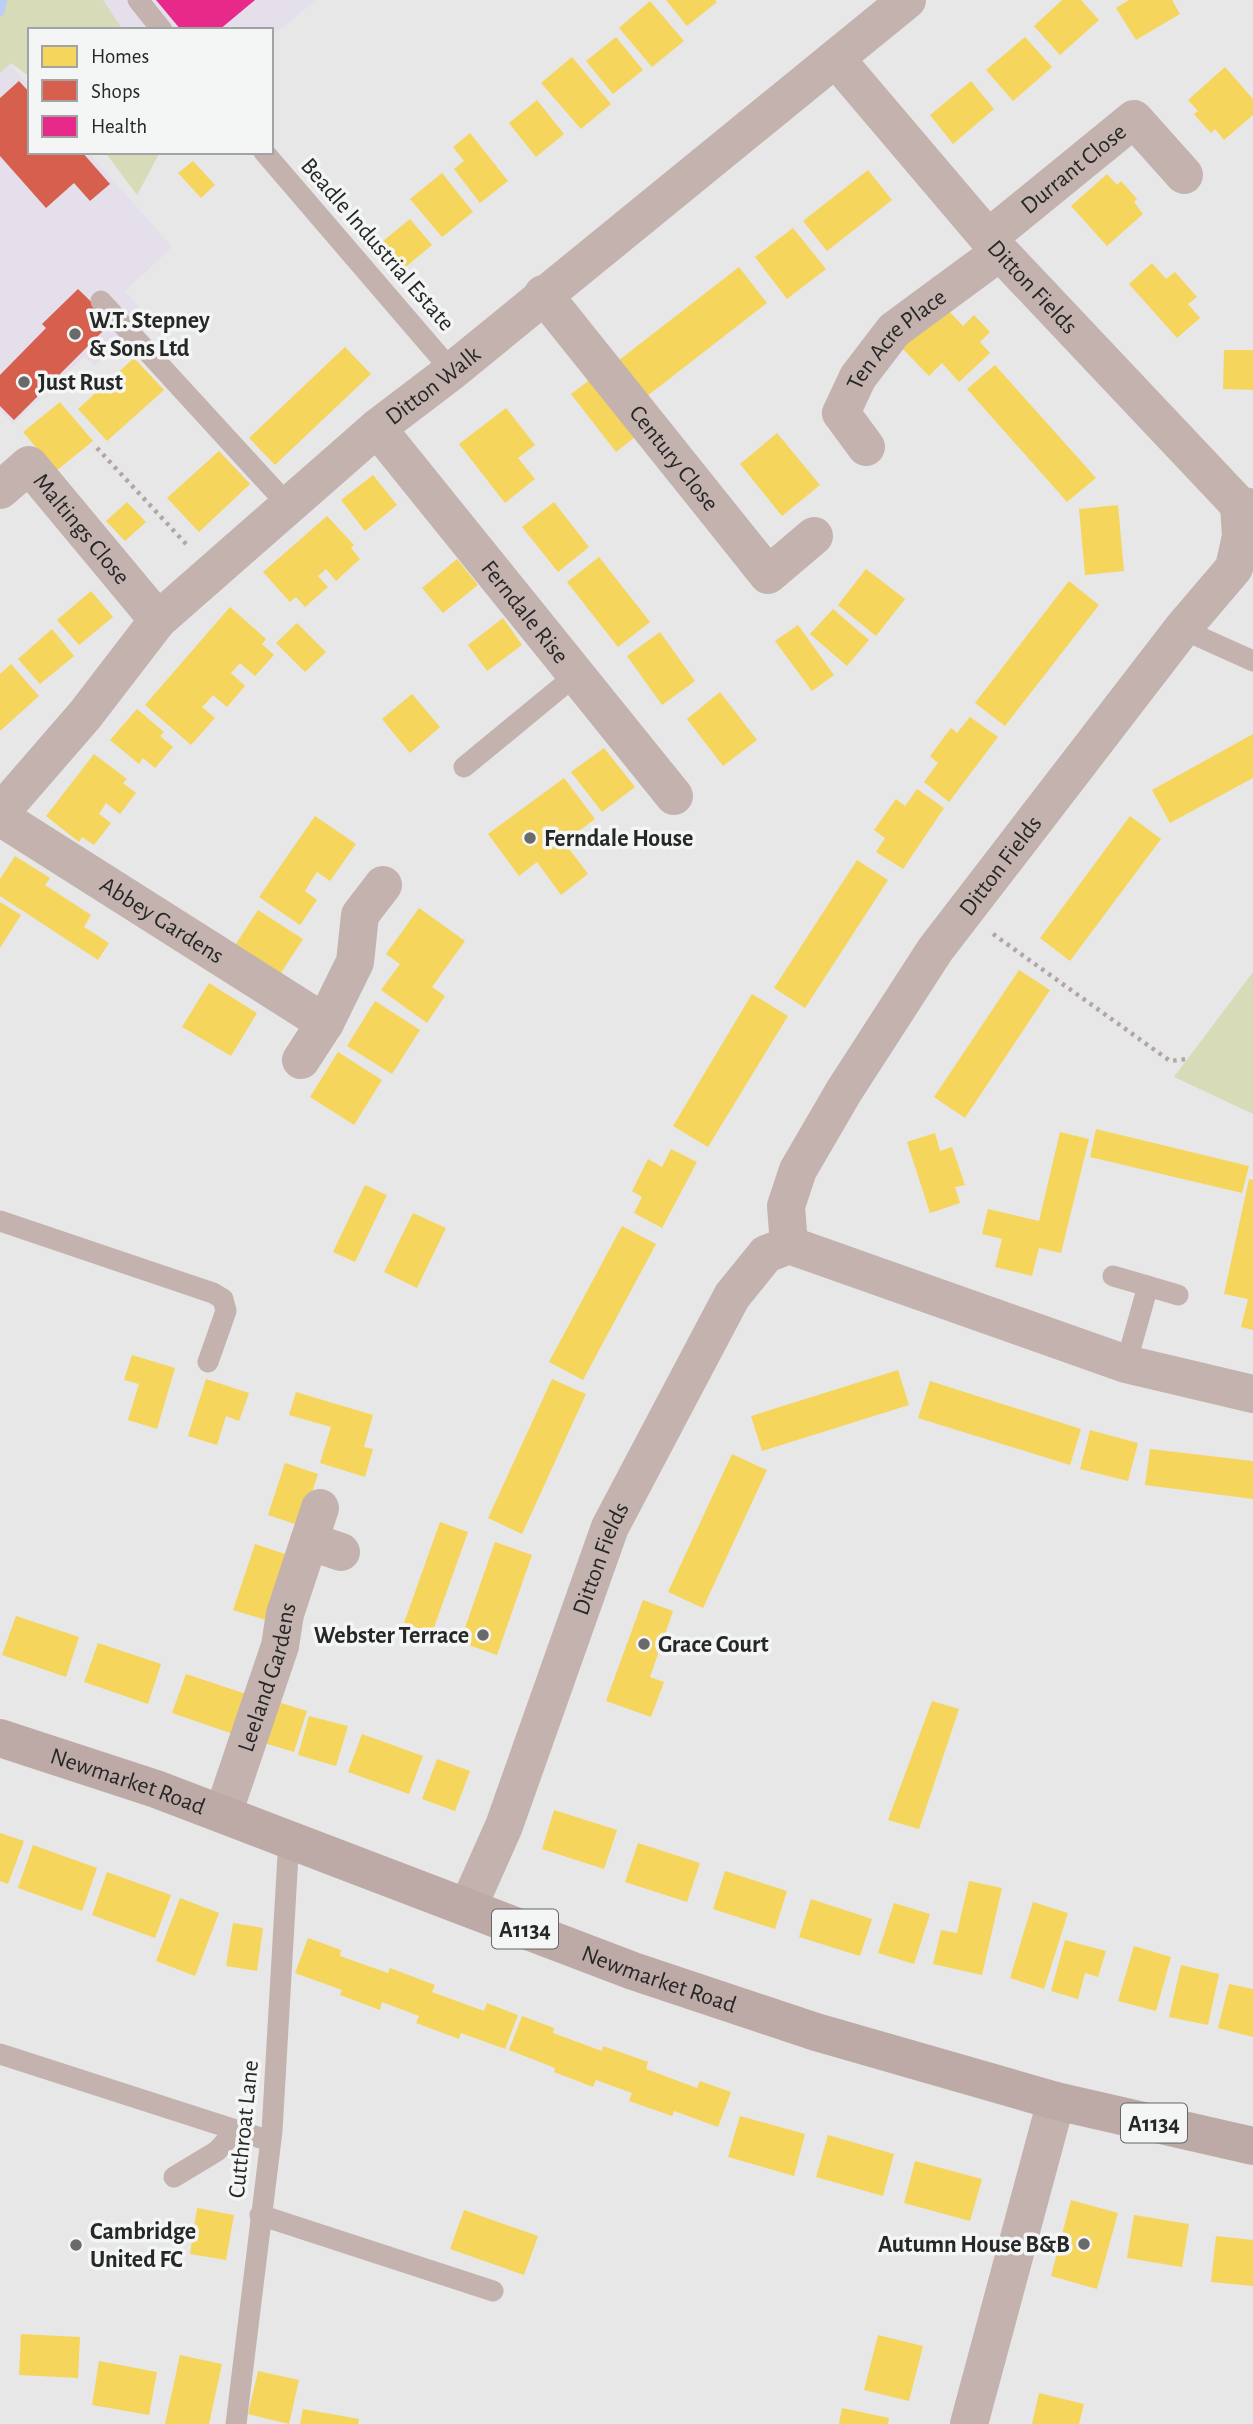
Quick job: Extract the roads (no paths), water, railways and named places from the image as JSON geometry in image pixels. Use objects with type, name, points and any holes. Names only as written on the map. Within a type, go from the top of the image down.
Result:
[{"type":"main road","name":"Newmarket Road","points":[[0,1738],[289,1838],[633,1971],[816,2032],[1056,2101],[1253,2146]]},
{"type":"street","name":"Ditton Walk","points":[[0,815],[85,715],[158,620],[377,428],[452,371],[543,294],[908,0]]},
{"type":"street","name":"Ditton Fields","points":[[468,1907],[504,1826],[610,1527],[732,1296],[766,1254],[789,1245],[786,1206],[798,1170],[935,950],[1182,629],[1234,568],[1241,536],[1246,507],[995,245],[836,59]]},
{"type":"street","name":"Durrant Close","points":[[995,245],[1134,120],[1184,175]]},
{"type":"street","name":"Ten Acre Place","points":[[866,447],[841,413],[858,377],[894,330],[995,245]]},
{"type":"street","name":"Century Close","points":[[543,294],[768,575],[814,536]]},
{"type":"street","name":"Ferndale Rise","points":[[377,428],[674,796]]},
{"type":"street","name":"Maltings Close","points":[[0,490],[29,465],[158,620]]},
{"type":"street","name":"Abbey Gardens","points":[[0,815],[325,1023]]},
{"type":"street","points":[[301,1060],[325,1023],[355,962],[360,915],[383,885]]},
{"type":"street","points":[[789,1245],[1126,1364],[1253,1394]]},
{"type":"street","name":"Leeland Gardens","points":[[223,1814],[280,1646],[285,1614],[323,1534]]},
{"type":"street","points":[[969,2424],[1056,2101]]},
{"type":"lane","points":[[138,0],[160,28]]},
{"type":"lane","name":"Beadle Industrial Estate","points":[[266,154],[452,371]]},
{"type":"lane","points":[[101,301],[288,505]]},
{"type":"lane","points":[[1182,629],[1253,661]]},
{"type":"lane","points":[[464,767],[577,674]]},
{"type":"lane","points":[[0,1221],[213,1293],[223,1299],[226,1311],[208,1363]]},
{"type":"lane","points":[[1113,1276],[1178,1295]]},
{"type":"lane","points":[[1126,1364],[1147,1286]]},
{"type":"lane","name":"Cutthroat Lane","points":[[236,2424],[270,2141],[289,1838]]},
{"type":"lane","points":[[0,2054],[270,2141]]},
{"type":"lane","points":[[174,2177],[217,2151],[236,2130]]},
{"type":"lane","points":[[260,2214],[493,2291]]},
{"type":"waterway","points":[[0,11],[2,0]]},
{"type":"place","name":"W.T. Stepney & Sons Ltd","points":[[75,334]]},
{"type":"place","name":"Just Rust","points":[[24,382]]},
{"type":"place","name":"Ferndale House","points":[[530,838]]},
{"type":"place","name":"Webster Terrace","points":[[483,1635]]},
{"type":"place","name":"Grace Court","points":[[644,1644]]},
{"type":"place","name":"Autumn House B&B","points":[[1084,2244]]},
{"type":"place","name":"Cambridge United FC","points":[[76,2245]]}]
